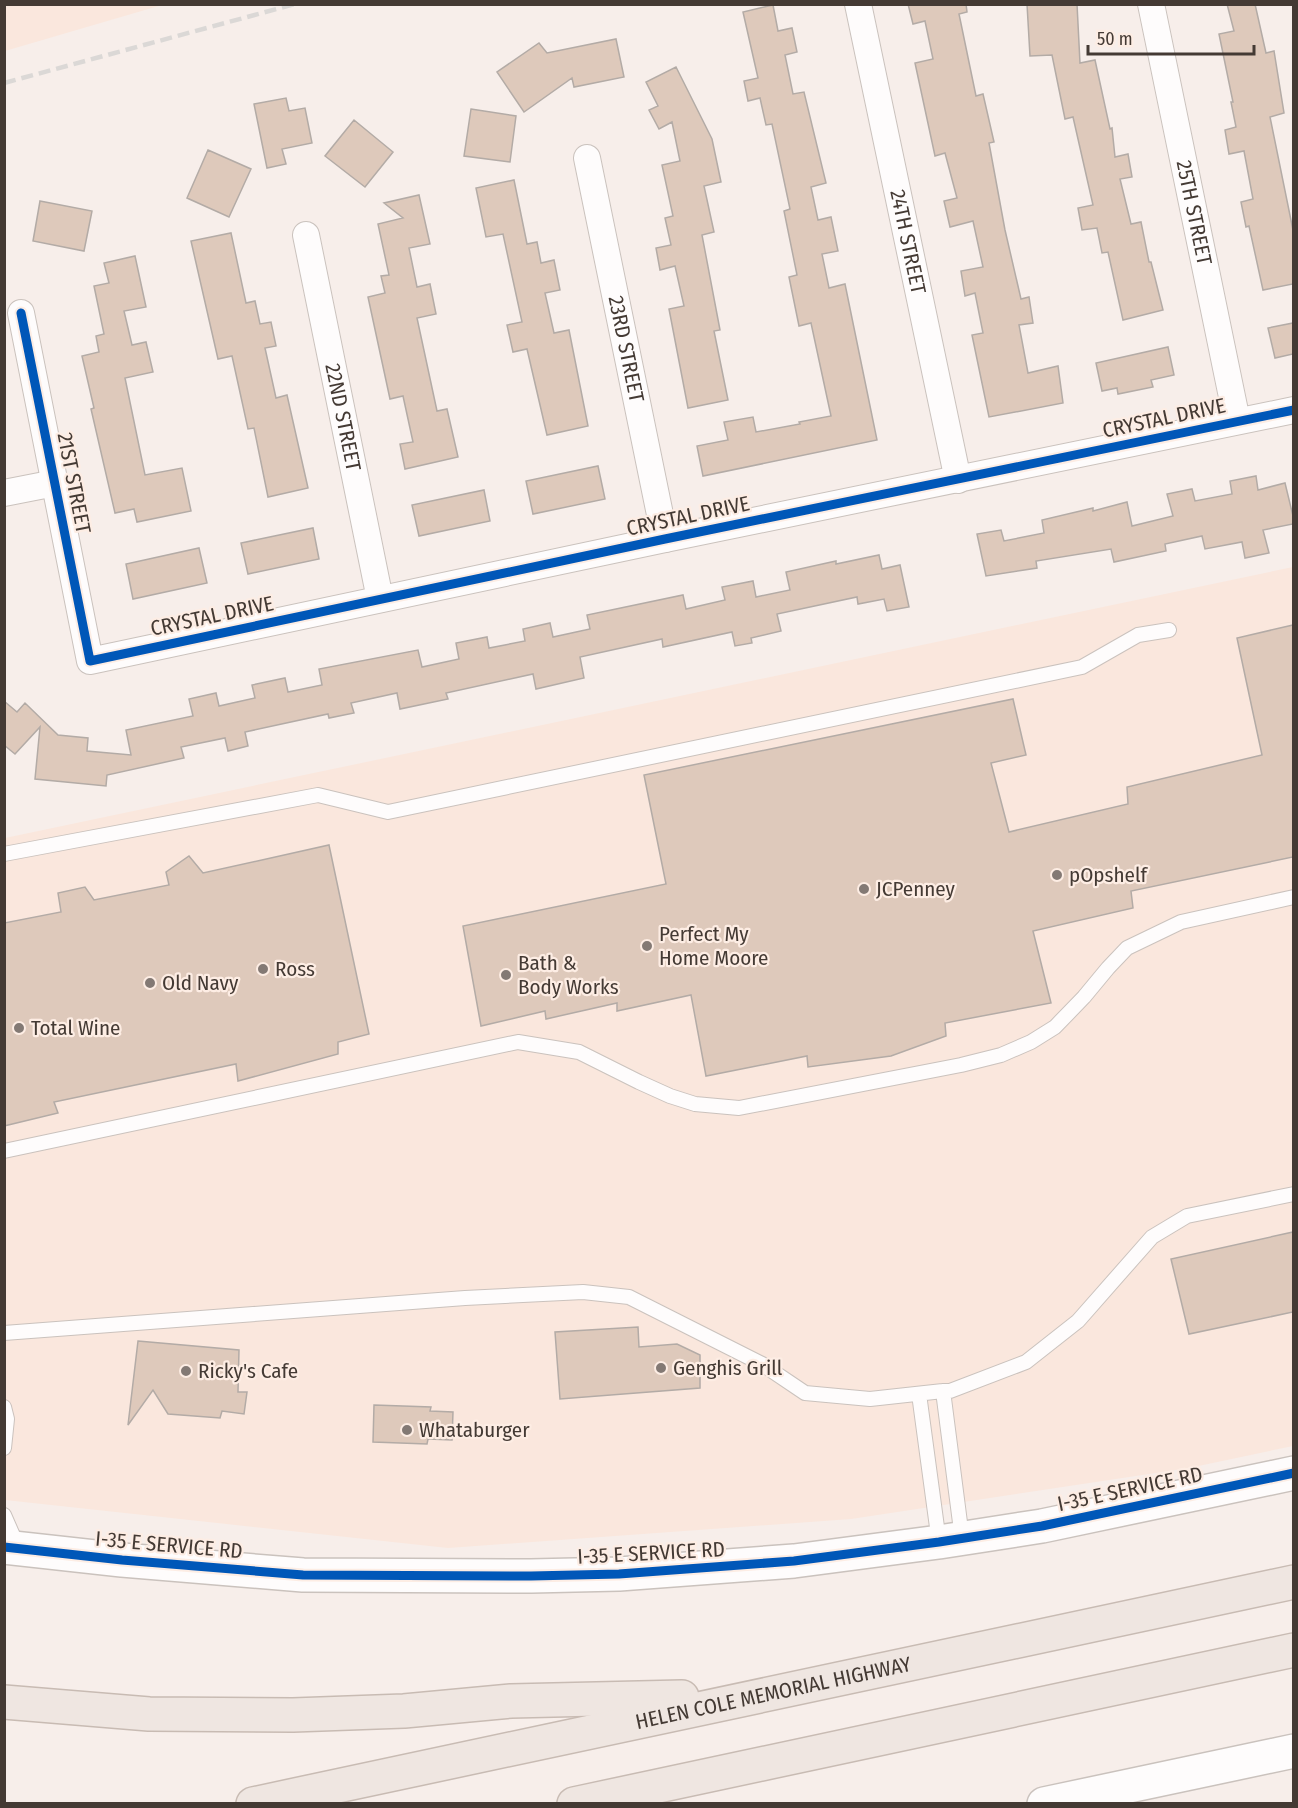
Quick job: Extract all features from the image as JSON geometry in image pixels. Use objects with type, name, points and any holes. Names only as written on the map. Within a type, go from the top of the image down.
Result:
[{"type":"highway","name":"HELEN COLE MEMORIAL HIGHWAY","points":[[253,1803],[1293,1582]]},
{"type":"highway","points":[[574,1803],[1293,1650]]},
{"type":"highway","points":[[4,1702],[149,1714],[293,1715],[404,1711],[511,1701],[759,1696]]},
{"type":"highway","points":[[662,1803],[774,1761]]},
{"type":"street","name":"24TH STREET","points":[[858,4],[958,480]]},
{"type":"street","name":"25TH STREET","points":[[1151,4],[1237,421]]},
{"type":"street","name":"23RD STREET","points":[[587,158],[665,539]]},
{"type":"street","name":"22ND STREET","points":[[306,235],[380,599]]},
{"type":"street","name":"21ST STREET","points":[[21,313],[90,661]]},
{"type":"street","name":"CRYSTAL DRIVE","points":[[90,661],[665,539],[1293,410]]},
{"type":"street","points":[[4,493],[55,483]]},
{"type":"street","name":"I-35 E SERVICE RD","points":[[12,1548],[303,1575],[619,1574],[794,1561],[950,1540],[1041,1526],[1293,1473]]},
{"type":"street","points":[[1044,1803],[1138,1794],[1293,1751]]},
{"type":"lane","points":[[4,854],[318,795],[388,812],[1082,667],[1138,635],[1169,630]]},
{"type":"lane","points":[[4,1151],[518,1042],[579,1052],[639,1082],[689,1103],[739,1108],[961,1065],[1001,1055],[1031,1042],[1056,1027],[1121,954],[1148,937],[1181,922],[1293,897]]},
{"type":"lane","points":[[4,1333],[465,1298],[583,1292],[628,1297],[762,1364],[805,1393],[870,1399],[950,1391],[1026,1362],[1078,1321],[1152,1237],[1187,1216],[1293,1194]]},
{"type":"lane","points":[[943,1391],[950,1540]]},
{"type":"lane","points":[[919,1394],[950,1540]]},
{"type":"lane","points":[[4,1407],[7,1419],[4,1448]]},
{"type":"lane","points":[[4,1515],[12,1548]]},
{"type":"shaded area","points":[[5,4],[162,4],[162,5],[5,51]]},
{"type":"shaded area","points":[[1293,567],[1293,1446],[1189,1468],[851,1519],[448,1548],[5,1500],[5,838]]},
{"type":"building","points":[[908,4],[966,4],[967,12],[959,14],[976,96],[983,94],[994,142],[989,143],[1005,230],[1021,299],[1029,297],[1033,323],[1019,325],[1028,373],[1058,366],[1063,403],[989,417],[972,335],[983,333],[975,293],[965,296],[961,271],[983,267],[973,221],[950,227],[944,201],[957,198],[945,153],[935,156],[915,63],[933,59],[925,21],[913,24]]},
{"type":"building","points":[[1027,4],[1077,4],[1080,63],[1095,60],[1110,129],[1112,128],[1115,157],[1128,154],[1132,177],[1120,179],[1131,224],[1141,222],[1149,262],[1151,262],[1163,310],[1123,320],[1108,252],[1102,253],[1097,228],[1082,230],[1078,208],[1093,205],[1073,117],[1065,119],[1052,55],[1030,56]]},
{"type":"building","points":[[1227,4],[1255,4],[1266,53],[1274,51],[1284,113],[1270,117],[1293,230],[1293,284],[1263,290],[1249,226],[1246,227],[1241,202],[1253,199],[1244,151],[1229,154],[1225,130],[1236,127],[1219,34],[1234,31]]},
{"type":"building","points":[[773,5],[778,31],[792,28],[797,52],[785,55],[793,94],[804,92],[826,183],[811,187],[818,220],[831,217],[838,251],[822,254],[829,288],[845,284],[877,440],[703,476],[697,446],[728,440],[724,422],[753,417],[756,432],[831,416],[811,323],[799,326],[789,277],[797,275],[784,211],[790,209],[772,124],[766,125],[760,98],[748,101],[744,81],[758,78],[743,12]]},
{"type":"building","points":[[616,39],[624,77],[574,87],[572,78],[524,112],[497,72],[539,43],[547,53]]},
{"type":"building","points":[[676,67],[712,139],[721,182],[704,186],[714,232],[702,235],[720,330],[714,331],[728,400],[688,408],[669,309],[684,306],[675,266],[660,270],[656,248],[671,245],[665,218],[673,216],[662,165],[680,161],[672,122],[659,129],[649,110],[658,106],[646,82]]},
{"type":"building","points":[[286,98],[289,111],[305,108],[312,143],[282,149],[286,164],[267,168],[254,104]]},
{"type":"building","points":[[471,109],[516,116],[510,162],[464,156]]},
{"type":"building","points":[[354,120],[393,152],[365,187],[325,156]]},
{"type":"building","points":[[208,150],[251,169],[229,217],[187,198]]},
{"type":"building","points":[[514,180],[527,244],[537,242],[541,263],[554,260],[560,290],[545,293],[554,333],[569,330],[588,426],[547,435],[527,349],[513,352],[507,325],[522,322],[503,234],[486,237],[476,188]]},
{"type":"building","points":[[419,195],[430,244],[409,248],[417,287],[430,284],[436,314],[417,318],[437,411],[447,409],[458,457],[405,469],[400,444],[413,442],[403,396],[390,399],[368,297],[385,293],[381,276],[389,275],[378,224],[403,218],[384,203]]},
{"type":"building","points":[[40,201],[92,211],[84,251],[33,241]]},
{"type":"building","points":[[231,233],[246,303],[255,301],[260,324],[271,322],[276,346],[265,348],[276,398],[287,395],[308,488],[268,497],[254,428],[248,429],[232,356],[218,359],[191,241]]},
{"type":"building","points":[[135,256],[146,307],[124,311],[132,345],[146,342],[153,372],[125,378],[145,475],[182,468],[191,511],[137,522],[134,509],[115,513],[91,409],[94,408],[82,356],[99,352],[96,336],[104,334],[94,286],[109,283],[104,263]]},
{"type":"building","points":[[1293,323],[1293,354],[1275,358],[1268,328]]},
{"type":"building","points":[[1168,347],[1174,375],[1151,380],[1153,387],[1118,394],[1117,388],[1102,391],[1096,363]]},
{"type":"building","points":[[598,466],[605,499],[533,514],[526,481]]},
{"type":"building","points":[[1256,476],[1258,490],[1285,483],[1293,516],[1293,524],[1263,530],[1269,553],[1245,558],[1242,542],[1205,549],[1202,536],[1165,544],[1166,551],[1114,562],[1111,549],[1036,561],[1037,568],[986,576],[977,534],[1001,530],[1004,541],[1044,533],[1042,520],[1127,502],[1132,526],[1173,516],[1167,494],[1192,489],[1195,501],[1232,494],[1230,481]]},
{"type":"building","points":[[484,490],[490,521],[419,536],[412,505]]},
{"type":"building","points":[[313,528],[319,559],[248,574],[241,543]]},
{"type":"building","points":[[199,548],[207,583],[133,599],[126,564]]},
{"type":"building","points":[[879,555],[882,569],[900,565],[909,607],[887,611],[884,599],[858,604],[857,597],[777,614],[781,631],[751,638],[752,643],[735,646],[732,632],[663,647],[662,639],[580,657],[584,678],[536,689],[533,674],[446,693],[448,699],[400,709],[397,693],[351,703],[354,713],[329,718],[328,714],[245,732],[248,746],[228,751],[225,738],[181,747],[184,758],[107,775],[106,786],[35,779],[40,727],[15,754],[4,745],[4,701],[17,712],[25,703],[58,735],[88,738],[87,751],[131,755],[126,730],[193,716],[189,699],[216,693],[219,706],[255,698],[252,685],[285,678],[288,692],[322,685],[319,669],[418,650],[422,667],[459,659],[456,643],[487,637],[489,648],[525,641],[523,629],[550,623],[553,637],[590,629],[587,615],[683,595],[686,609],[725,600],[722,587],[753,581],[756,597],[790,590],[786,572],[836,561],[836,564]]},
{"type":"building","points":[[1293,625],[1293,857],[1131,891],[1133,908],[1033,931],[1051,1003],[945,1023],[946,1036],[891,1056],[808,1067],[807,1056],[706,1076],[691,995],[617,1011],[617,1003],[546,1019],[545,1011],[481,1026],[463,926],[666,884],[644,775],[1013,699],[1026,755],[991,763],[1009,832],[1128,804],[1127,787],[1262,755],[1237,638]]},
{"type":"building","points":[[329,845],[369,1034],[338,1042],[338,1054],[238,1081],[236,1064],[54,1102],[58,1113],[4,1126],[4,923],[61,912],[58,893],[85,887],[94,900],[169,885],[166,872],[189,856],[203,873]]},
{"type":"building","points":[[1293,1232],[1293,1312],[1189,1334],[1171,1259]]},
{"type":"building","points":[[638,1327],[639,1347],[677,1344],[700,1355],[700,1388],[560,1399],[555,1332]]},
{"type":"building","name":"Ricky's Cafe","points":[[138,1341],[239,1350],[238,1392],[247,1392],[244,1414],[222,1411],[220,1418],[168,1414],[153,1390],[128,1425]]},
{"type":"building","name":"Whataburger","points":[[374,1405],[431,1407],[430,1411],[453,1412],[452,1440],[428,1439],[427,1444],[373,1442]]},
{"type":"railway","points":[[4,83],[295,4]]},
{"type":"cycle path","points":[[21,313],[90,661],[665,539],[1294,410]]},
{"type":"cycle path","points":[[4,1547],[122,1560],[303,1575],[619,1574],[794,1561],[939,1542],[1042,1526],[1294,1473]]},
{"type":"place","name":"pOpshelf","points":[[1057,875]]},
{"type":"place","name":"JCPenney","points":[[864,889]]},
{"type":"place","name":"Perfect My Home Moore","points":[[647,946]]},
{"type":"place","name":"Ross","points":[[263,969]]},
{"type":"place","name":"Bath & Body Works","points":[[506,975]]},
{"type":"place","name":"Old Navy","points":[[150,983]]},
{"type":"place","name":"Total Wine","points":[[19,1028]]},
{"type":"place","name":"Genghis Grill","points":[[661,1368]]},
{"type":"place","name":"Ricky's Cafe","points":[[186,1371]]},
{"type":"place","name":"Whataburger","points":[[407,1430]]}]
